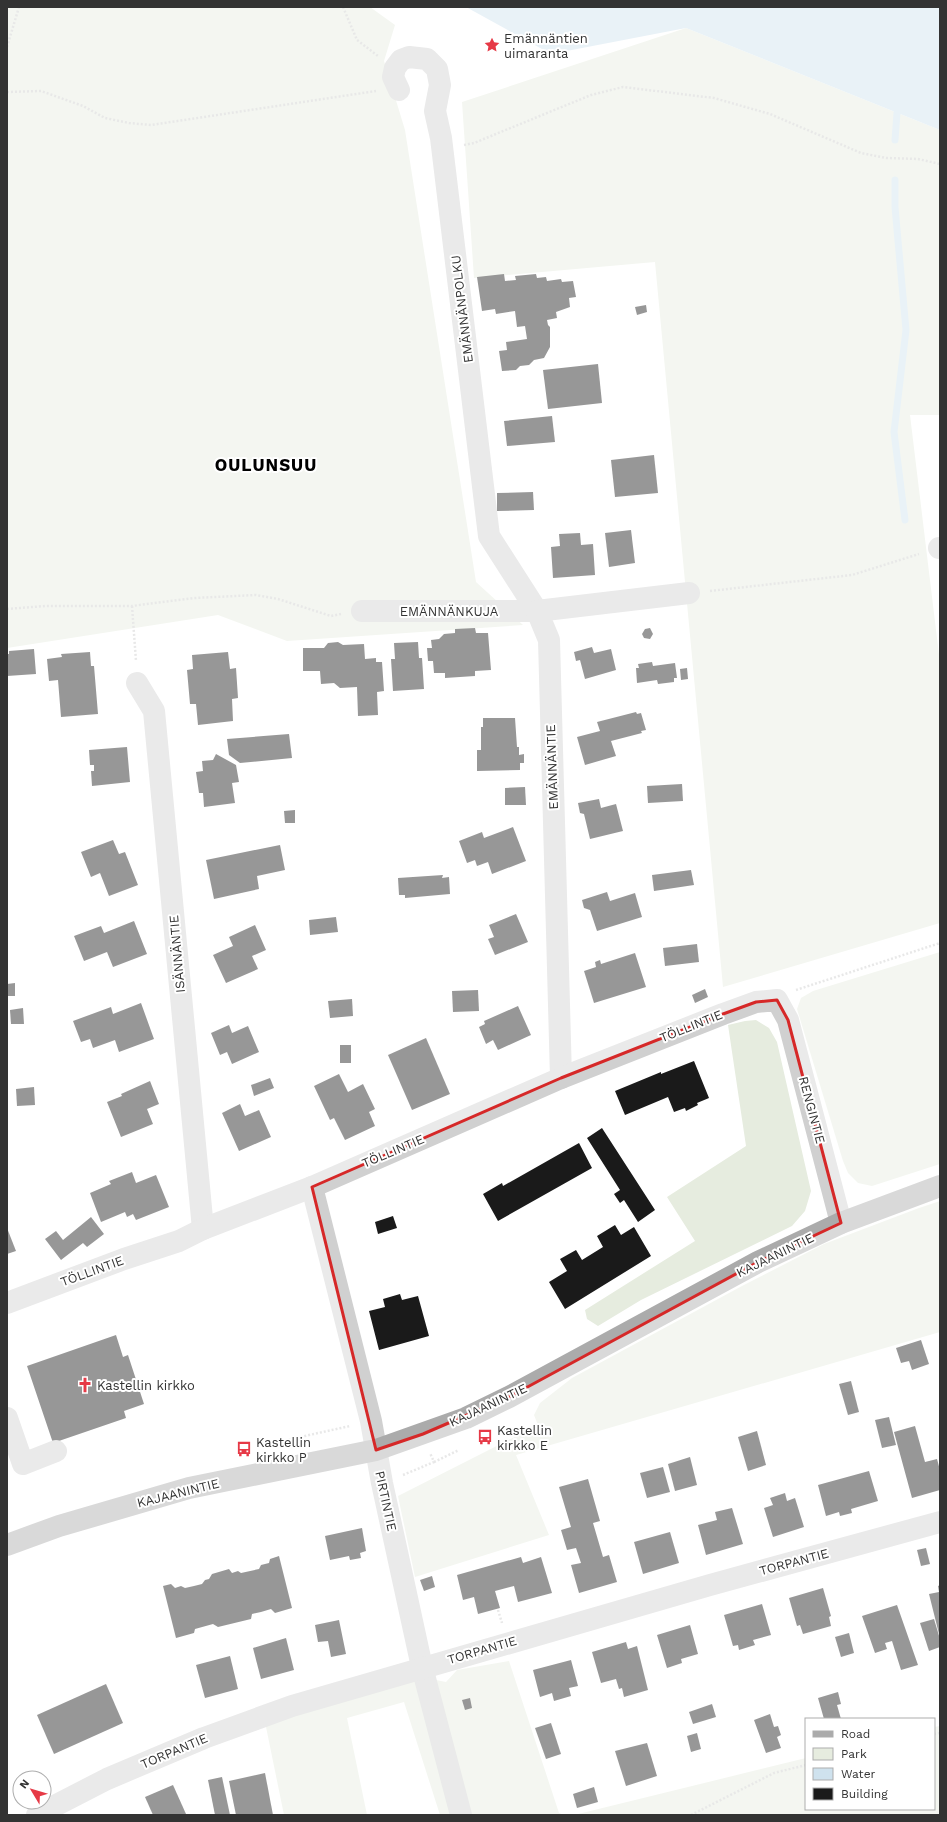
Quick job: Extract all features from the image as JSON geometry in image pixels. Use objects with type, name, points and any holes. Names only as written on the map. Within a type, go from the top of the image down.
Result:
[{"type":"main road","name":"KAJAANINTIE","points":[[7,1545],[59,1526],[189,1488],[376,1450],[466,1418],[509,1397],[758,1262],[841,1223],[940,1186]]},
{"type":"street","name":"EMÄNNÄNPOLKU","points":[[395,68],[401,60],[409,57],[427,59],[437,69],[440,85],[435,111],[441,138],[489,536],[537,611]]},
{"type":"street","points":[[395,68],[393,77],[399,90]]},
{"type":"street","points":[[537,611],[689,593]]},
{"type":"street","name":"EMÄNNÄNKUJA","points":[[362,611],[537,611]]},
{"type":"street","name":"EMÄNNÄNTIE","points":[[537,611],[549,640],[561,1078]]},
{"type":"street","name":"ISÄNNÄNTIE","points":[[137,683],[154,711],[203,1230]]},
{"type":"street","name":"TÖLLINTIE","points":[[7,1303],[124,1259],[179,1241],[312,1186],[561,1078],[723,1014],[756,1002],[777,1000]]},
{"type":"street","name":"RENGINTIE","points":[[777,1000],[788,1020],[841,1223]]},
{"type":"street","name":"PIRTINTIE","points":[[312,1186],[371,1421],[422,1667],[461,1815]]},
{"type":"street","points":[[7,1418],[23,1464],[56,1451]]},
{"type":"street","name":"TORPANTIE","points":[[37,1815],[107,1779],[204,1738],[292,1706],[422,1667],[710,1585],[940,1522]]},
{"type":"path","points":[[7,47],[18,7]]},
{"type":"path","points":[[343,7],[357,40],[395,68]]},
{"type":"path","points":[[441,138],[457,146],[474,143],[591,94],[623,87],[714,98],[770,114],[862,153],[886,158],[918,159],[940,164]]},
{"type":"path","points":[[7,92],[41,91],[83,106],[105,118],[129,123],[151,125],[381,90],[399,90]]},
{"type":"path","points":[[689,593],[852,575],[940,548]]},
{"type":"path","points":[[7,609],[45,606],[132,606],[194,598],[256,595],[331,616],[362,611]]},
{"type":"path","points":[[132,606],[137,683]]},
{"type":"path","points":[[777,1000],[803,987],[940,943]]},
{"type":"path","points":[[434,1462],[459,1450]]},
{"type":"path","points":[[691,1815],[774,1773],[805,1765]]},
{"type":"highlighted area","points":[[777,1000],[788,1020],[841,1223],[758,1262],[509,1397],[423,1434],[376,1450],[312,1187],[561,1078],[756,1002]]},
{"type":"green space","points":[[7,7],[370,7],[395,25],[384,61],[405,130],[476,582],[523,625],[287,641],[218,615],[7,648]]},
{"type":"green space","points":[[686,28],[940,130],[940,415],[910,415],[940,663],[940,923],[723,987],[655,262],[474,278],[462,102]]},
{"type":"green space","points":[[940,952],[940,1164],[872,1186],[858,1183],[848,1173],[843,1161],[797,1009],[801,998],[813,991]]},
{"type":"green space","points":[[756,1020],[769,1028],[777,1042],[811,1191],[805,1211],[792,1226],[641,1300],[598,1326],[587,1319],[585,1310],[695,1241],[667,1197],[746,1146],[728,1025]]},
{"type":"green space","points":[[940,1201],[940,1332],[516,1455],[549,1535],[415,1577],[398,1496],[538,1425],[534,1415],[540,1403],[572,1378],[742,1286],[824,1244]]},
{"type":"green space","points":[[509,1661],[559,1813],[564,1815],[440,1815],[404,1702],[347,1718],[367,1815],[284,1815],[265,1722],[411,1675],[446,1682],[457,1670]]},
{"type":"green space","points":[[940,1726],[940,1815],[574,1815],[805,1758],[805,1810],[935,1810],[935,1727]]},
{"type":"water","points":[[466,7],[940,7],[940,130],[686,28],[551,54]]},
{"type":"building","points":[[504,274],[505,281],[516,280],[515,276],[536,274],[537,278],[546,277],[547,281],[561,279],[562,282],[573,281],[576,297],[569,298],[570,307],[556,312],[557,318],[547,320],[550,327],[550,347],[544,358],[534,360],[529,365],[520,366],[516,370],[502,371],[499,351],[507,350],[506,342],[527,339],[525,326],[517,327],[515,311],[496,314],[495,309],[482,311],[477,277]]},
{"type":"building","points":[[646,305],[647,312],[637,315],[635,307]]},
{"type":"building","points":[[598,364],[602,403],[548,409],[543,370]]},
{"type":"building","points":[[552,416],[555,442],[507,446],[504,421]]},
{"type":"building","points":[[654,455],[658,493],[615,497],[611,460]]},
{"type":"building","points":[[533,492],[534,510],[497,511],[497,493]]},
{"type":"building","points":[[631,530],[635,563],[609,567],[605,533]]},
{"type":"building","points":[[580,533],[581,545],[593,544],[595,575],[553,578],[551,547],[560,546],[559,534]]},
{"type":"building","points":[[475,628],[476,633],[488,633],[491,670],[475,671],[475,676],[445,678],[445,673],[434,673],[433,661],[428,661],[427,648],[432,648],[431,640],[439,639],[444,634],[455,633],[455,629]]},
{"type":"building","points":[[650,628],[653,634],[650,639],[644,638],[642,634],[645,629]]},
{"type":"building","points":[[338,642],[343,645],[364,644],[365,659],[376,658],[376,662],[382,662],[384,691],[377,692],[378,715],[358,716],[357,687],[340,688],[334,683],[321,684],[320,671],[303,671],[303,648],[324,648],[328,643]]},
{"type":"building","points":[[418,642],[419,658],[422,658],[424,689],[393,691],[391,659],[395,659],[394,643]]},
{"type":"building","points":[[592,647],[594,653],[611,649],[616,670],[585,679],[580,660],[576,661],[574,652]]},
{"type":"building","points":[[34,649],[36,674],[7,676],[7,654],[9,654],[9,651]]},
{"type":"building","points":[[90,652],[91,666],[94,666],[98,714],[61,717],[58,680],[49,681],[47,659],[62,657],[61,654]]},
{"type":"building","points":[[228,652],[230,669],[236,668],[238,698],[232,699],[233,721],[198,725],[196,704],[190,704],[187,670],[193,669],[192,655]]},
{"type":"building","points":[[652,662],[653,666],[675,663],[677,678],[674,678],[674,682],[658,684],[657,680],[637,683],[636,668],[639,668],[638,664]]},
{"type":"building","points":[[687,668],[688,679],[681,680],[680,669]]},
{"type":"building","points":[[636,712],[637,714],[641,713],[646,730],[641,731],[642,733],[611,741],[616,756],[585,765],[577,737],[600,731],[597,722]]},
{"type":"building","points":[[483,718],[515,718],[519,755],[524,754],[524,763],[520,763],[520,770],[477,771],[477,750],[481,750],[481,727],[483,727]]},
{"type":"building","points":[[289,734],[292,758],[240,763],[229,755],[227,739]]},
{"type":"building","points":[[127,747],[130,782],[92,786],[91,771],[94,771],[94,765],[90,765],[89,750]]},
{"type":"building","points":[[216,754],[236,765],[239,782],[232,783],[235,803],[204,807],[203,793],[199,793],[196,772],[203,771],[202,761],[213,760]]},
{"type":"building","points":[[682,784],[683,801],[648,803],[647,786]]},
{"type":"building","points":[[525,787],[526,805],[505,805],[505,788]]},
{"type":"building","points":[[599,799],[601,808],[616,804],[623,831],[590,839],[584,814],[580,813],[578,803]]},
{"type":"building","points":[[295,810],[295,823],[285,823],[284,811]]},
{"type":"building","points":[[513,827],[526,861],[492,874],[488,862],[477,866],[475,860],[467,863],[459,841],[482,832],[484,838]]},
{"type":"building","points":[[113,840],[119,854],[125,852],[138,885],[109,896],[100,873],[91,877],[81,852]]},
{"type":"building","points":[[280,845],[285,870],[257,876],[259,889],[214,899],[206,860]]},
{"type":"building","points":[[691,870],[694,885],[654,891],[652,875]]},
{"type":"building","points":[[443,875],[442,878],[449,877],[450,894],[405,898],[405,895],[399,895],[398,878]]},
{"type":"building","points":[[607,892],[610,901],[635,893],[642,917],[597,931],[590,910],[584,908],[582,900]]},
{"type":"building","points":[[516,914],[528,942],[495,955],[488,939],[494,937],[489,925]]},
{"type":"building","points":[[336,917],[338,932],[310,935],[309,920]]},
{"type":"building","points":[[134,921],[147,954],[113,967],[107,952],[84,961],[74,936],[101,926],[104,933]]},
{"type":"building","points":[[255,925],[266,950],[252,956],[258,969],[226,983],[213,955],[233,946],[229,937]]},
{"type":"building","points":[[697,944],[699,962],[665,966],[663,948]]},
{"type":"building","points":[[635,953],[646,987],[594,1003],[584,971],[596,967],[595,962],[600,960],[601,964]]},
{"type":"building","points":[[15,983],[15,996],[7,996],[7,984]]},
{"type":"building","points":[[705,989],[708,997],[695,1003],[692,995]]},
{"type":"building","points":[[478,990],[479,1011],[453,1012],[452,991]]},
{"type":"building","points":[[352,999],[353,1016],[330,1018],[328,1001]]},
{"type":"building","points":[[141,1003],[154,1039],[119,1052],[115,1040],[93,1048],[90,1039],[81,1042],[73,1021],[111,1007],[113,1014]]},
{"type":"building","points":[[518,1006],[531,1035],[498,1050],[493,1040],[486,1044],[479,1027],[485,1024],[484,1021]]},
{"type":"building","points":[[23,1008],[24,1024],[11,1024],[10,1010]]},
{"type":"building","points":[[229,1025],[232,1033],[248,1026],[259,1052],[232,1064],[227,1052],[220,1055],[211,1033]]},
{"type":"building","points":[[426,1038],[450,1094],[412,1110],[388,1055]]},
{"type":"building","points":[[340,1045],[351,1045],[351,1063],[340,1063]]},
{"type":"building","points":[[694,1061],[709,1098],[697,1103],[698,1105],[686,1111],[685,1108],[674,1112],[668,1097],[625,1115],[615,1091],[661,1072],[661,1074]]},
{"type":"building","points":[[339,1074],[348,1092],[363,1084],[375,1109],[369,1112],[375,1126],[345,1140],[334,1118],[330,1120],[314,1086]]},
{"type":"building","points":[[270,1078],[274,1088],[254,1096],[251,1085]]},
{"type":"building","points":[[150,1081],[159,1104],[147,1109],[153,1124],[121,1137],[107,1102]]},
{"type":"building","points":[[34,1087],[35,1105],[17,1106],[16,1089]]},
{"type":"building","points":[[240,1104],[245,1116],[259,1110],[271,1137],[239,1151],[222,1113]]},
{"type":"building","points":[[602,1128],[655,1210],[638,1222],[624,1200],[620,1203],[614,1194],[620,1190],[587,1138]]},
{"type":"building","points":[[579,1143],[592,1168],[498,1221],[483,1194],[502,1183],[503,1186]]},
{"type":"building","points":[[132,1172],[136,1183],[156,1175],[169,1207],[136,1220],[133,1214],[127,1217],[125,1212],[101,1222],[90,1193],[111,1184],[109,1181]]},
{"type":"building","points":[[393,1216],[397,1228],[378,1234],[375,1222]]},
{"type":"building","points":[[91,1217],[104,1234],[87,1247],[83,1243],[61,1260],[45,1239],[56,1231],[63,1240]]},
{"type":"building","points":[[615,1225],[621,1235],[634,1227],[651,1256],[565,1309],[549,1282],[567,1271],[560,1259],[576,1250],[582,1260],[603,1247],[597,1236]]},
{"type":"building","points":[[7,1228],[16,1251],[7,1254]]},
{"type":"building","points":[[400,1294],[402,1300],[418,1296],[429,1336],[379,1350],[369,1311],[385,1307],[383,1299]]},
{"type":"building","name":"Kastellin kirkko","points":[[116,1335],[123,1357],[128,1355],[144,1404],[124,1411],[126,1418],[53,1443],[27,1366]]},
{"type":"building","points":[[921,1340],[929,1364],[912,1370],[909,1361],[901,1363],[896,1348]]},
{"type":"building","points":[[851,1381],[859,1412],[848,1415],[839,1384]]},
{"type":"building","points":[[889,1417],[896,1445],[882,1448],[875,1420]]},
{"type":"building","points":[[915,1426],[925,1462],[937,1459],[940,1470],[940,1490],[912,1498],[894,1432]]},
{"type":"building","points":[[757,1431],[766,1465],[748,1471],[738,1437]]},
{"type":"building","points":[[690,1457],[697,1485],[675,1491],[668,1464]]},
{"type":"building","points":[[663,1467],[670,1492],[647,1498],[640,1473]]},
{"type":"building","points":[[869,1471],[878,1501],[851,1509],[852,1513],[840,1516],[839,1512],[826,1516],[818,1485]]},
{"type":"building","points":[[588,1479],[600,1521],[593,1523],[603,1557],[609,1555],[617,1582],[579,1593],[571,1565],[581,1563],[576,1548],[567,1550],[561,1530],[571,1527],[559,1487]]},
{"type":"building","points":[[785,1493],[787,1501],[795,1498],[804,1527],[773,1537],[764,1508],[773,1505],[770,1498]]},
{"type":"building","points":[[732,1508],[743,1544],[706,1555],[698,1525],[717,1520],[715,1512]]},
{"type":"building","points":[[362,1528],[366,1551],[360,1553],[361,1558],[350,1560],[349,1556],[330,1560],[325,1536]]},
{"type":"building","points":[[670,1532],[679,1563],[643,1574],[634,1542]]},
{"type":"building","points":[[926,1548],[930,1564],[921,1566],[917,1550]]},
{"type":"building","points":[[279,1556],[292,1608],[275,1613],[271,1609],[252,1614],[251,1619],[218,1627],[213,1624],[195,1629],[194,1633],[176,1638],[163,1586],[171,1584],[175,1588],[181,1586],[185,1588],[202,1584],[205,1580],[209,1579],[212,1574],[229,1569],[232,1573],[238,1571],[241,1573],[259,1569],[261,1565],[269,1563],[270,1559]]},
{"type":"building","points":[[521,1557],[523,1563],[541,1557],[552,1593],[518,1602],[514,1586],[495,1591],[500,1608],[478,1614],[474,1597],[463,1600],[457,1575]]},
{"type":"building","points":[[432,1576],[435,1587],[424,1591],[420,1580]]},
{"type":"building","points":[[940,1585],[939,1634],[929,1594],[939,1592],[938,1586]]},
{"type":"building","points":[[823,1588],[831,1616],[829,1617],[831,1626],[803,1634],[800,1625],[797,1626],[789,1598]]},
{"type":"building","points":[[762,1604],[771,1635],[753,1640],[755,1645],[739,1650],[738,1645],[733,1646],[724,1615]]},
{"type":"building","points":[[897,1605],[918,1665],[901,1670],[892,1641],[885,1643],[887,1649],[875,1653],[862,1616]]},
{"type":"building","points":[[934,1619],[940,1639],[940,1647],[929,1651],[920,1623]]},
{"type":"building","points":[[339,1620],[346,1654],[331,1657],[328,1641],[318,1642],[315,1625]]},
{"type":"building","points":[[690,1625],[698,1654],[681,1659],[682,1663],[667,1668],[657,1635]]},
{"type":"building","points":[[849,1633],[854,1653],[841,1657],[835,1637]]},
{"type":"building","points":[[286,1638],[294,1670],[261,1679],[253,1648]]},
{"type":"building","points":[[626,1642],[628,1649],[637,1646],[648,1690],[624,1697],[622,1688],[619,1689],[616,1679],[601,1683],[592,1652]]},
{"type":"building","points":[[230,1656],[238,1689],[205,1698],[196,1665]]},
{"type":"building","points":[[571,1660],[578,1686],[569,1688],[571,1696],[554,1701],[552,1693],[540,1697],[533,1670]]},
{"type":"building","points":[[106,1684],[123,1723],[54,1754],[37,1715]]},
{"type":"building","points":[[838,1692],[841,1704],[837,1705],[841,1718],[824,1718],[818,1698]]},
{"type":"building","points":[[470,1698],[472,1708],[465,1710],[462,1700]]},
{"type":"building","points":[[712,1704],[716,1717],[693,1724],[689,1712]]},
{"type":"building","points":[[770,1714],[774,1727],[778,1726],[781,1735],[777,1737],[781,1748],[766,1753],[754,1720]]},
{"type":"building","points":[[551,1723],[561,1754],[546,1759],[535,1728]]},
{"type":"building","points":[[697,1733],[701,1749],[691,1752],[687,1736]]},
{"type":"building","points":[[647,1743],[657,1776],[626,1786],[615,1751]]},
{"type":"building","points":[[265,1773],[273,1815],[236,1815],[229,1781]]},
{"type":"building","points":[[222,1777],[230,1815],[215,1815],[208,1780]]},
{"type":"building","points":[[173,1785],[186,1814],[153,1815],[145,1797]]},
{"type":"building","points":[[594,1787],[598,1802],[577,1808],[573,1794]]},
{"type":"waterway","points":[[895,140],[897,113]]},
{"type":"waterway","points":[[895,180],[895,207],[906,330],[894,432],[905,520]]},
{"type":"place","name":"Emännäntien uimaranta","points":[[492,45]]},
{"type":"place","name":"Kastellin kirkko","points":[[85,1385]]},
{"type":"place","name":"Kastellin kirkko E","points":[[485,1437]]},
{"type":"place","name":"Kastellin kirkko P","points":[[244,1449]]},
{"type":"district","name":"OULUNSUU","points":[[266,465]]}]
